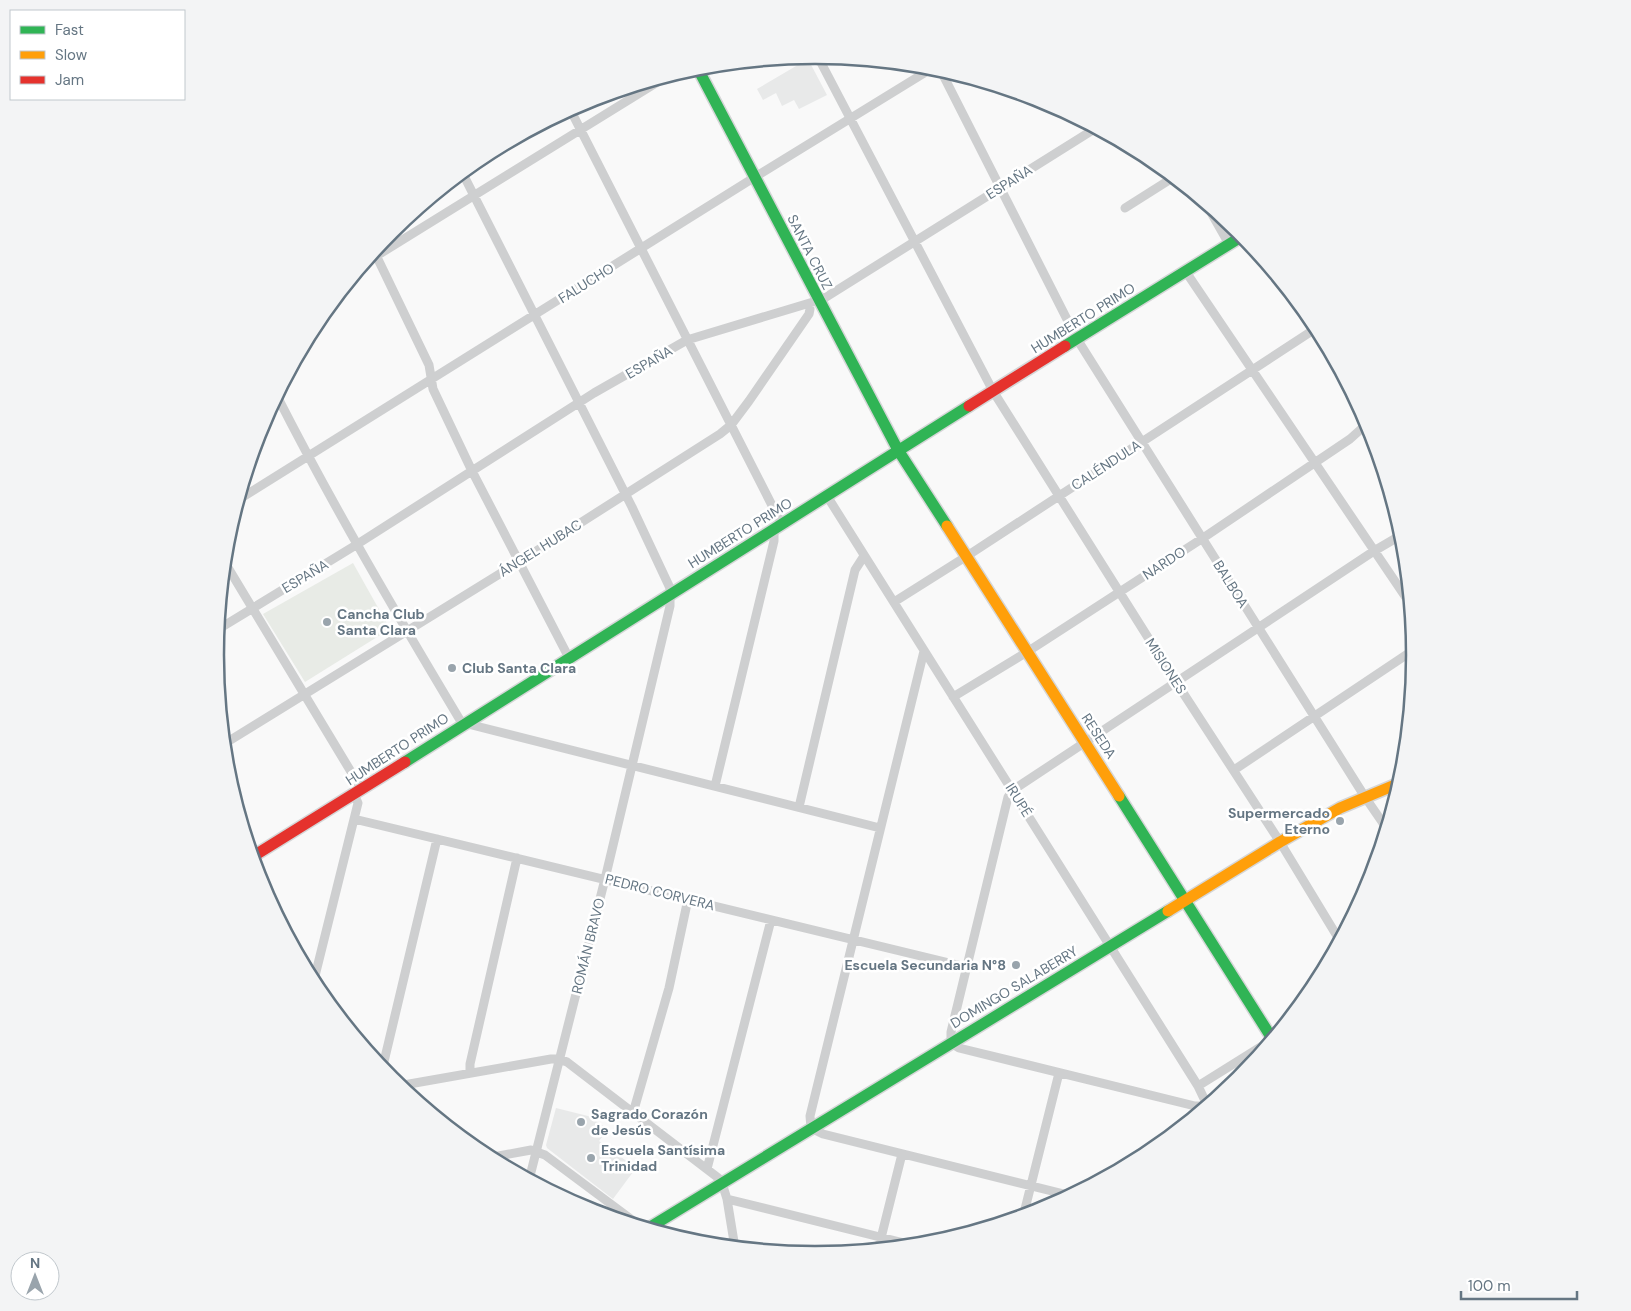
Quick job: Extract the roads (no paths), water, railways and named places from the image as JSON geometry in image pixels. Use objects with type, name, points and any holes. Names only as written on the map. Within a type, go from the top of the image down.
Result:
[{"type":"street","name":"MISIONES","points":[[822,64],[913,242],[993,391],[1176,682],[1280,842],[1336,935]]},
{"type":"street","name":"FALUCHO","points":[[246,495],[923,74]]},
{"type":"street","name":"SANTA CRUZ","points":[[701,75],[755,177],[814,302],[898,450]]},
{"type":"street","name":"BALBOA","points":[[945,78],[1077,339],[1383,823]]},
{"type":"street","points":[[391,244],[649,88]]},
{"type":"street","points":[[574,116],[731,425],[778,528],[715,786]]},
{"type":"street","name":"ESPAÑA","points":[[225,626],[579,404],[688,340],[814,302],[1090,132]]},
{"type":"street","points":[[465,179],[625,494],[666,579],[671,595]]},
{"type":"street","points":[[1125,208],[1168,181]]},
{"type":"street","points":[[1215,219],[1229,244]]},
{"type":"street","name":"HUMBERTO PRIMO","points":[[258,853],[778,528],[898,450],[1236,240]]},
{"type":"street","points":[[377,258],[429,365],[433,389],[472,471],[568,658]]},
{"type":"street","points":[[1186,272],[1404,594]]},
{"type":"street","name":"ÁNGEL HUBAC","points":[[230,740],[519,562],[720,434],[731,425],[809,314],[814,302]]},
{"type":"street","name":"CALÉNDULA","points":[[894,602],[1311,332]]},
{"type":"street","points":[[281,403],[356,545],[406,631],[460,720],[464,723],[633,764],[880,828]]},
{"type":"street","name":"NARDO","points":[[953,698],[1028,652],[1203,538],[1350,439],[1362,428]]},
{"type":"street","name":"RESEDA","points":[[898,450],[1270,1034]]},
{"type":"street","name":"IRUPÉ","points":[[827,496],[1198,1086],[1205,1101]]},
{"type":"street","points":[[1199,1106],[959,1048],[951,1043],[951,1032],[966,967],[1008,797],[1013,790],[1258,627],[1396,538]]},
{"type":"street","points":[[799,807],[855,570],[864,556]]},
{"type":"street","points":[[230,571],[305,693],[358,792],[358,803],[316,972]]},
{"type":"street","name":"ROMÁN BRAVO","points":[[531,1174],[633,764],[671,595]]},
{"type":"street","points":[[924,651],[810,1116],[811,1128],[823,1134],[1061,1193]]},
{"type":"street","points":[[1234,770],[1407,654]]},
{"type":"street","name":"DOMINGO SALABERRY","points":[[654,1225],[1280,842],[1340,808],[1392,786]]},
{"type":"street","name":"PEDRO CORVERA","points":[[354,819],[966,967]]},
{"type":"street","points":[[384,1060],[437,839]]},
{"type":"street","points":[[470,1073],[470,1064],[518,858]]},
{"type":"street","points":[[634,1113],[669,988],[688,900]]},
{"type":"street","points":[[707,1169],[771,920]]},
{"type":"street","points":[[1198,1086],[1257,1049]]},
{"type":"street","points":[[408,1084],[551,1059],[567,1062],[707,1169],[722,1183],[727,1199],[734,1241]]},
{"type":"street","points":[[1026,1208],[1059,1073]]},
{"type":"street","points":[[500,1156],[523,1151],[537,1151],[628,1217]]},
{"type":"street","points":[[880,1243],[902,1154]]},
{"type":"street","points":[[727,1199],[898,1241]]},
{"type":"place","name":"Cancha Club Santa Clara","points":[[327,622]]},
{"type":"place","name":"Club Santa Clara","points":[[452,668]]},
{"type":"place","name":"Supermercado Eterno","points":[[1340,821]]},
{"type":"place","name":"Escuela Secundaria N°8","points":[[1016,965]]},
{"type":"place","name":"Sagrado Corazón de Jesús","points":[[581,1122]]},
{"type":"place","name":"Escuela Santísima Trinidad","points":[[591,1158]]}]
